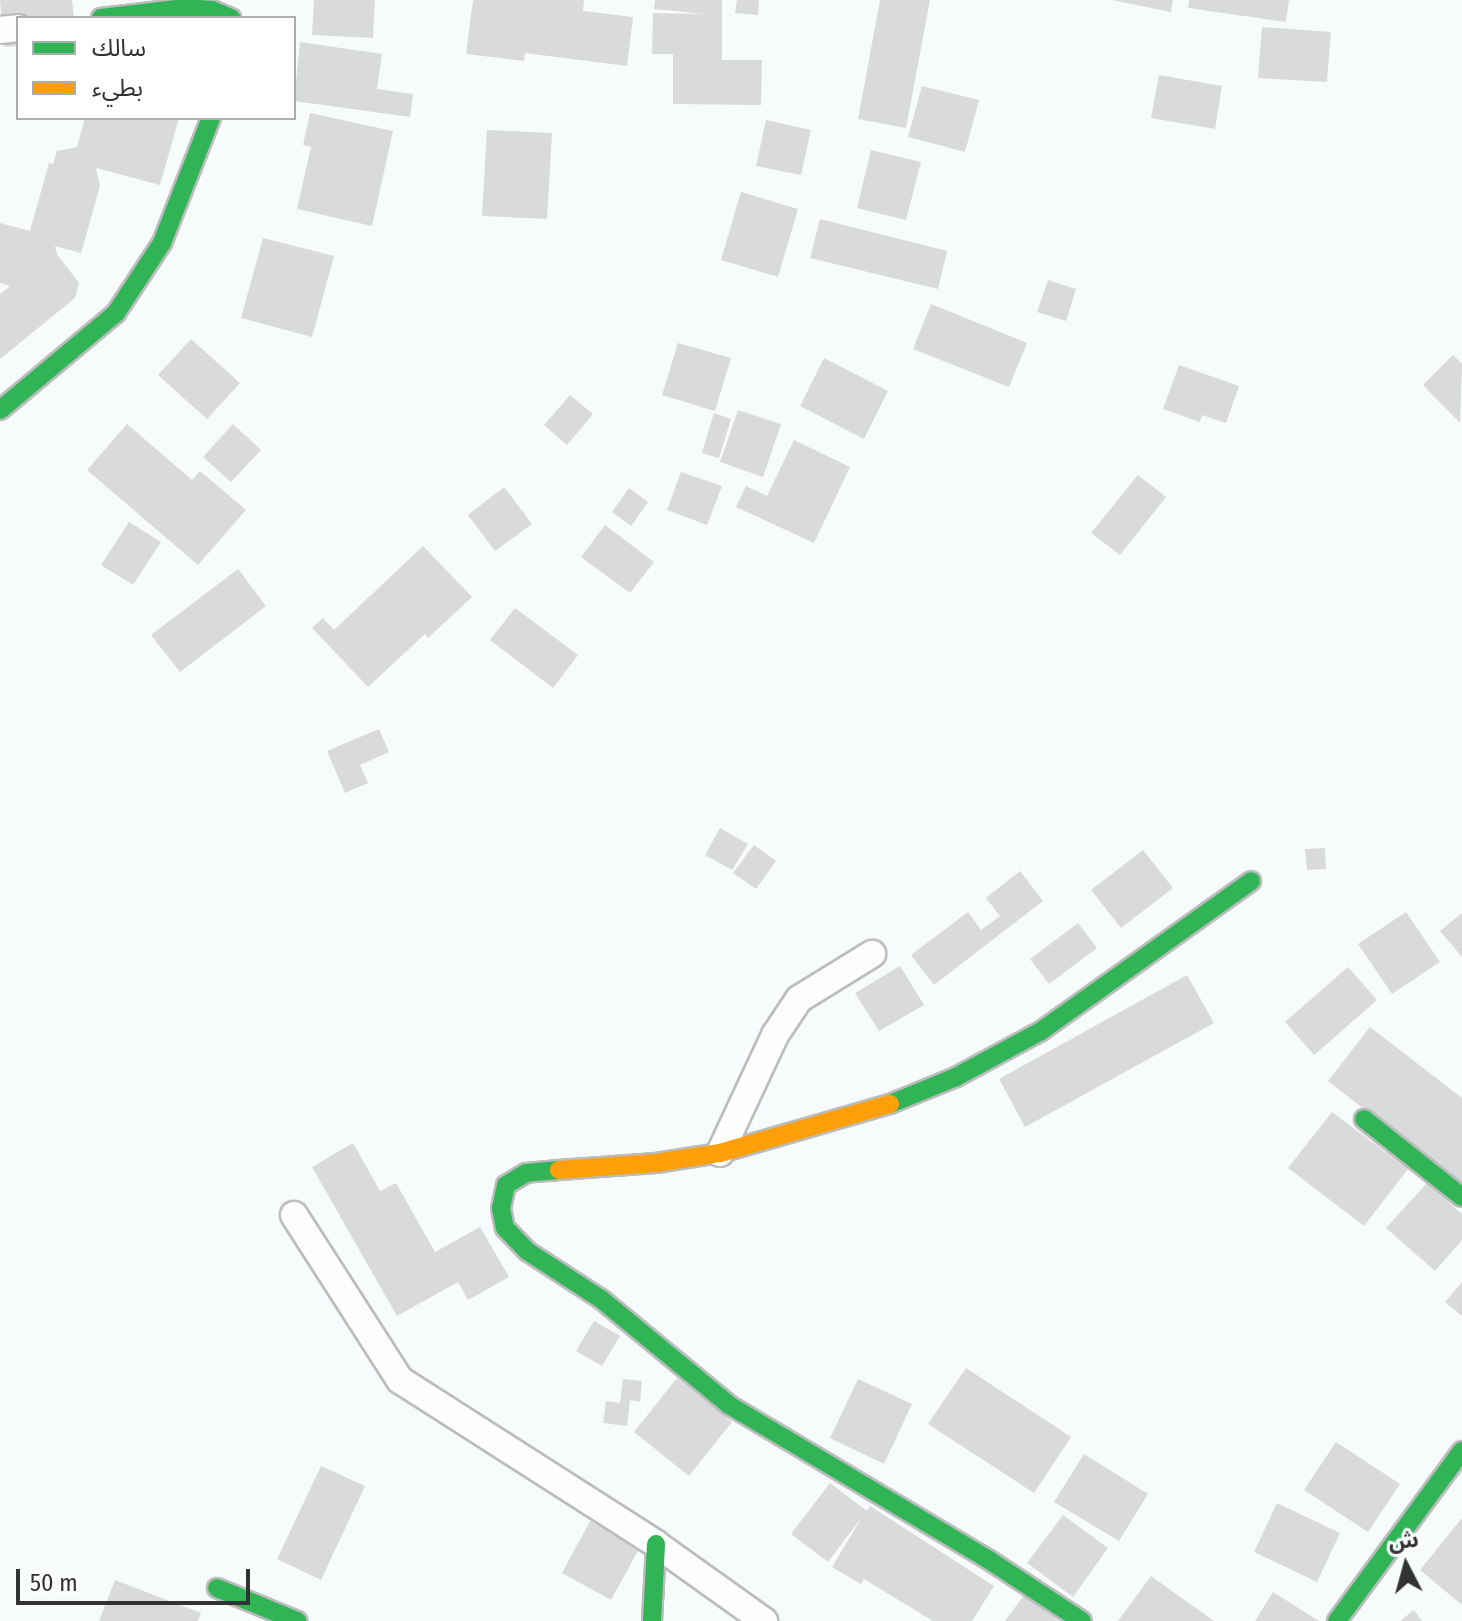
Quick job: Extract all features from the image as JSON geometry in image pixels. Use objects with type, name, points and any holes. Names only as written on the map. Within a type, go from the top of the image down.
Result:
[{"type":"street","points":[[118,16],[185,8],[240,15]]},
{"type":"street","points":[[0,410],[116,313],[162,243],[210,120]]},
{"type":"street","points":[[1082,1621],[989,1560],[729,1405],[601,1299],[527,1251],[505,1228],[501,1208],[506,1185],[526,1173],[656,1163],[720,1153],[869,1112],[956,1077],[1041,1031],[1251,881]]},
{"type":"street","points":[[720,1153],[775,1035],[799,999],[872,954]]},
{"type":"street","points":[[1364,1119],[1462,1197]]},
{"type":"street","points":[[294,1215],[400,1380],[656,1544],[764,1621]]},
{"type":"street","points":[[1337,1621],[1462,1451]]},
{"type":"street","points":[[652,1621],[656,1544]]},
{"type":"street","points":[[217,1588],[297,1621]]},
{"type":"building","points":[[0,0],[72,0],[74,16],[16,16],[16,46],[4,47]]},
{"type":"building","points":[[314,0],[375,0],[373,38],[312,35]]},
{"type":"building","points":[[473,0],[584,0],[583,11],[633,17],[627,66],[525,53],[524,61],[466,54]]},
{"type":"building","points":[[655,0],[722,0],[722,60],[762,60],[761,105],[673,104],[673,54],[652,54],[653,13],[704,14],[654,9]]},
{"type":"building","points":[[737,0],[759,0],[758,15],[735,13]]},
{"type":"building","points":[[880,0],[930,0],[906,128],[858,119]]},
{"type":"building","points":[[1112,0],[1173,0],[1171,12]]},
{"type":"building","points":[[1189,0],[1289,0],[1286,22],[1188,8]]},
{"type":"building","points":[[1262,27],[1331,32],[1327,82],[1258,78]]},
{"type":"building","points":[[300,42],[382,54],[377,89],[413,94],[410,117],[296,101]]},
{"type":"building","points":[[1159,75],[1222,86],[1215,129],[1151,118]]},
{"type":"building","points":[[922,86],[979,100],[965,152],[908,137]]},
{"type":"building","points":[[310,113],[393,131],[372,226],[297,209],[311,147],[303,145]]},
{"type":"building","points":[[84,120],[178,120],[160,185],[96,168],[100,186],[81,253],[55,246],[57,254],[79,283],[75,298],[0,359],[0,294],[10,286],[0,283],[0,223],[30,231],[49,163],[53,164],[57,151],[77,147]]},
{"type":"building","points":[[766,120],[811,130],[801,175],[756,166]]},
{"type":"building","points":[[487,130],[552,133],[547,219],[482,216]]},
{"type":"building","points":[[871,150],[921,162],[906,220],[857,208]]},
{"type":"building","points":[[741,192],[798,209],[778,277],[721,260]]},
{"type":"building","points":[[820,219],[947,251],[938,289],[810,258]]},
{"type":"building","points":[[263,238],[334,256],[312,337],[241,318]]},
{"type":"building","points":[[1048,280],[1076,289],[1066,321],[1037,312]]},
{"type":"building","points":[[931,304],[1027,343],[1009,387],[913,349]]},
{"type":"building","points":[[191,339],[240,383],[207,419],[158,375]]},
{"type":"building","points":[[678,343],[731,358],[715,411],[662,395]]},
{"type":"building","points":[[1453,355],[1462,364],[1460,423],[1423,385]]},
{"type":"building","points":[[824,358],[888,391],[864,439],[800,406]]},
{"type":"building","points":[[1179,365],[1239,386],[1226,423],[1202,415],[1200,422],[1163,409]]},
{"type":"building","points":[[570,395],[593,414],[567,445],[544,425]]},
{"type":"building","points":[[738,410],[781,424],[763,477],[720,462]]},
{"type":"building","points":[[714,413],[731,419],[719,458],[702,453]]},
{"type":"building","points":[[127,424],[192,480],[200,471],[246,510],[198,565],[87,470]]},
{"type":"building","points":[[233,424],[261,450],[231,482],[203,457]]},
{"type":"building","points":[[794,440],[850,467],[814,543],[736,507],[746,486],[767,496]]},
{"type":"building","points":[[681,472],[722,486],[707,525],[667,510]]},
{"type":"building","points":[[1138,475],[1166,497],[1120,555],[1091,533]]},
{"type":"building","points":[[504,487],[532,524],[495,551],[468,515]]},
{"type":"building","points":[[629,488],[648,502],[631,526],[612,512]]},
{"type":"building","points":[[129,522],[161,542],[133,585],[101,565]]},
{"type":"building","points":[[605,525],[654,562],[630,593],[581,557]]},
{"type":"building","points":[[423,546],[472,597],[428,638],[425,634],[368,687],[312,628],[323,618],[334,630]]},
{"type":"building","points":[[238,569],[266,606],[180,672],[151,635]]},
{"type":"building","points":[[515,608],[578,655],[553,688],[490,640]]},
{"type":"building","points":[[379,729],[389,752],[360,765],[368,783],[345,793],[327,751]]},
{"type":"building","points":[[720,828],[748,844],[732,870],[705,855]]},
{"type":"building","points":[[754,845],[776,861],[756,889],[733,873]]},
{"type":"building","points":[[1325,848],[1326,869],[1307,870],[1305,849]]},
{"type":"building","points":[[1143,850],[1173,888],[1121,928],[1091,890]]},
{"type":"building","points":[[1020,871],[1043,901],[934,985],[911,955],[968,912],[981,930],[1000,916],[986,898]]},
{"type":"building","points":[[1406,912],[1440,962],[1392,994],[1358,944]]},
{"type":"building","points":[[1462,913],[1462,957],[1440,931]]},
{"type":"building","points":[[1078,923],[1097,948],[1049,984],[1030,959]]},
{"type":"building","points":[[900,966],[924,1005],[879,1031],[855,993]]},
{"type":"building","points":[[1348,967],[1377,1000],[1314,1055],[1285,1022]]},
{"type":"building","points":[[1187,975],[1214,1023],[1025,1127],[999,1079]]},
{"type":"building","points":[[1370,1027],[1462,1098],[1462,1185],[1328,1081]]},
{"type":"building","points":[[1332,1112],[1408,1169],[1364,1226],[1288,1168]]},
{"type":"building","points":[[353,1143],[380,1191],[396,1183],[435,1252],[480,1227],[509,1277],[468,1300],[458,1282],[397,1316],[312,1167]]},
{"type":"building","points":[[1427,1183],[1462,1214],[1462,1240],[1435,1271],[1386,1228]]},
{"type":"building","points":[[1462,1282],[1462,1316],[1445,1302]]},
{"type":"building","points":[[594,1321],[620,1336],[602,1366],[576,1351]]},
{"type":"building","points":[[966,1368],[1071,1437],[1034,1493],[928,1424]]},
{"type":"building","points":[[677,1378],[732,1422],[689,1476],[634,1432]]},
{"type":"building","points":[[623,1379],[642,1381],[640,1402],[630,1400],[627,1426],[603,1423],[606,1401],[620,1403]]},
{"type":"building","points":[[858,1379],[912,1404],[884,1464],[830,1438]]},
{"type":"building","points":[[1336,1442],[1400,1484],[1368,1532],[1304,1490]]},
{"type":"building","points":[[1084,1454],[1148,1494],[1119,1541],[1054,1502]]},
{"type":"building","points":[[321,1466],[365,1486],[321,1580],[277,1559]]},
{"type":"building","points":[[830,1483],[867,1511],[870,1506],[994,1586],[972,1621],[933,1621],[864,1579],[861,1584],[832,1567],[862,1517],[828,1562],[791,1534]]},
{"type":"building","points":[[1277,1503],[1340,1533],[1317,1582],[1254,1552]]},
{"type":"building","points":[[1063,1515],[1108,1548],[1073,1597],[1027,1563]]},
{"type":"building","points":[[1462,1518],[1462,1605],[1420,1570]]},
{"type":"building","points":[[590,1521],[639,1549],[611,1600],[562,1573]]},
{"type":"building","points":[[1151,1576],[1214,1621],[1118,1621]]},
{"type":"building","points":[[115,1580],[201,1613],[198,1621],[99,1621]]},
{"type":"building","points":[[1273,1592],[1319,1621],[1255,1621]]},
{"type":"building","points":[[1024,1595],[1059,1621],[1005,1621]]},
{"type":"building","points":[[1414,1610],[1422,1621],[1400,1621]]},
{"type":"traffic: fast","points":[[118,16],[185,8],[212,10],[226,16]]},
{"type":"traffic: fast","points":[[0,410],[116,313],[162,243],[210,120]]},
{"type":"traffic: fast","points":[[890,1104],[956,1077],[1041,1031],[1251,881]]},
{"type":"traffic: fast","points":[[1364,1119],[1462,1197]]},
{"type":"traffic: fast","points":[[559,1170],[526,1173],[506,1185],[501,1208],[505,1228],[527,1251],[601,1299],[729,1405],[989,1560],[1082,1621]]},
{"type":"traffic: fast","points":[[1337,1621],[1462,1451]]},
{"type":"traffic: fast","points":[[652,1621],[656,1544]]},
{"type":"traffic: fast","points":[[217,1588],[297,1621]]},
{"type":"traffic: slow","points":[[559,1170],[656,1163],[720,1153],[890,1104]]}]
